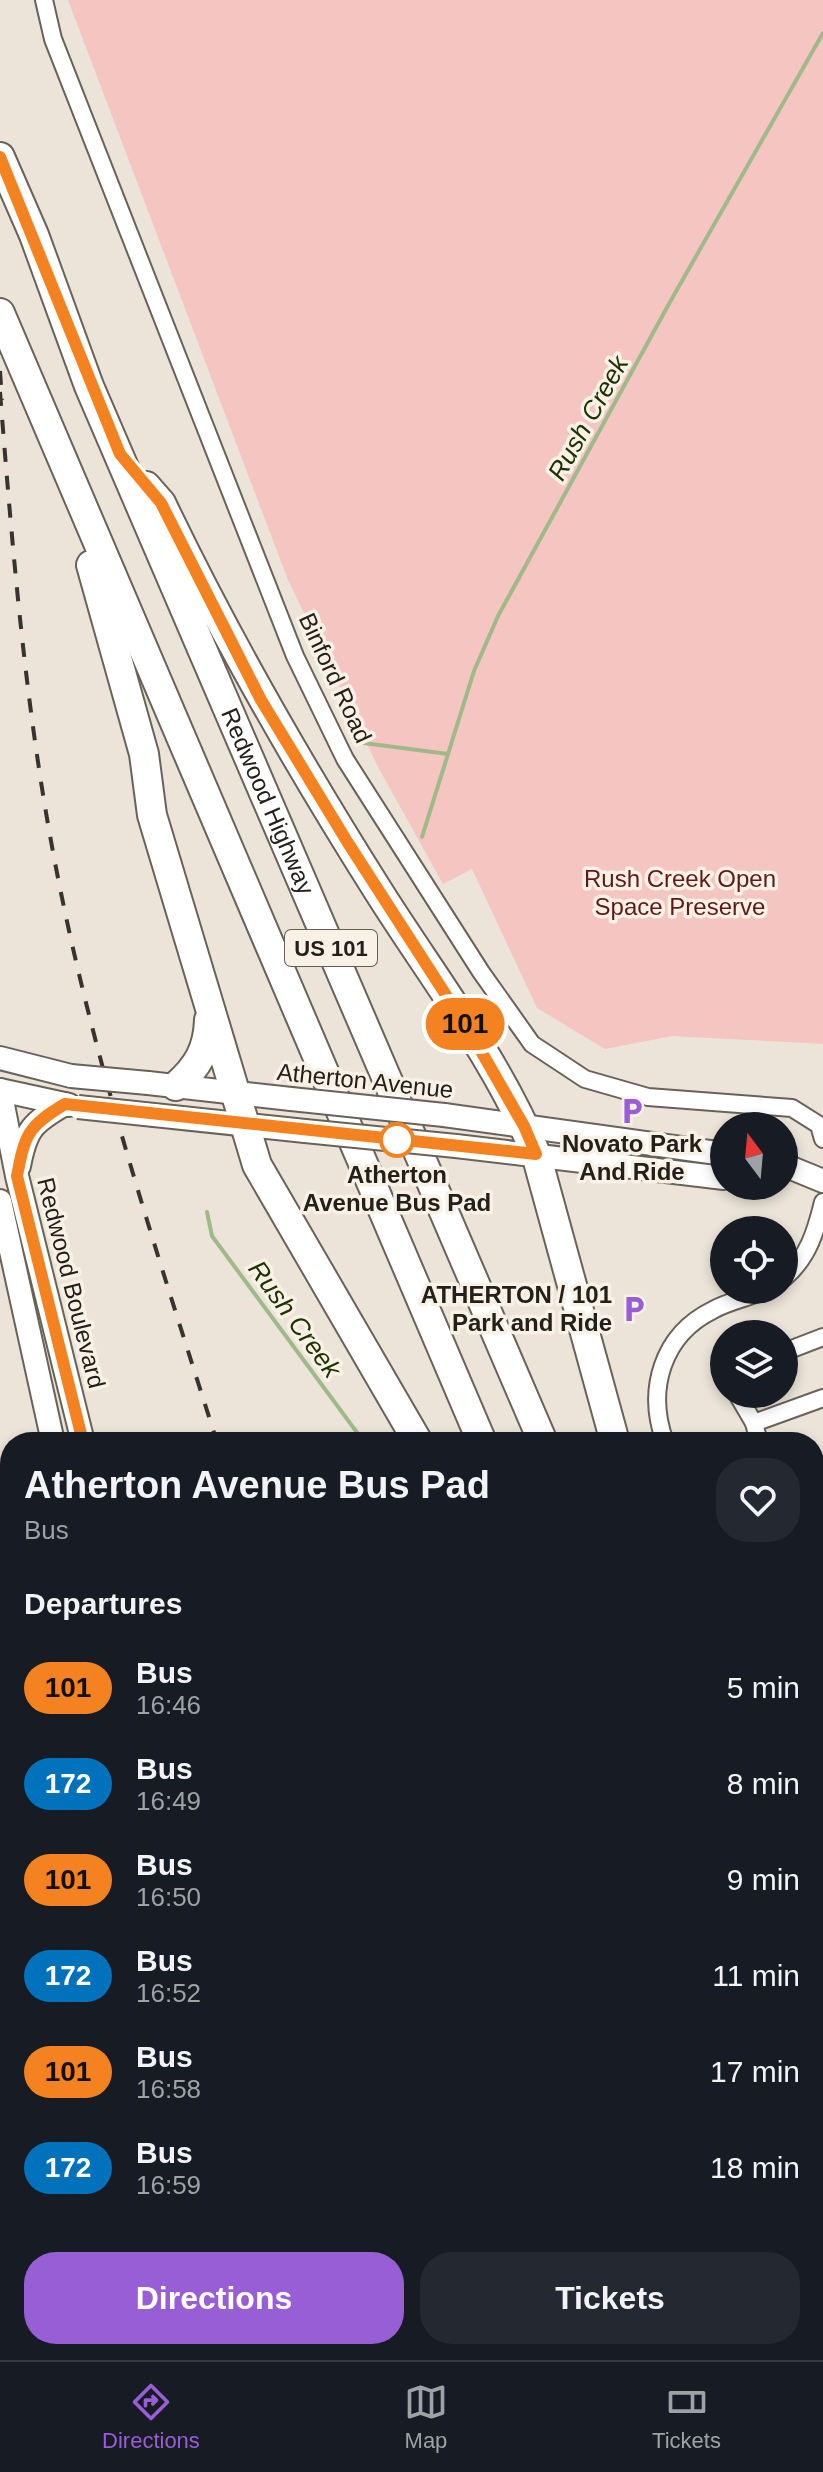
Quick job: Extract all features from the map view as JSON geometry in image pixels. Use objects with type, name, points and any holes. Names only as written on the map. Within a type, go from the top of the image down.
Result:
[{"type":"highway","name":"Redwood Highway","points":[[0,157],[34,235],[89,386],[539,1432]]},
{"type":"highway","name":"US 101","points":[[0,313],[478,1432]]},
{"type":"highway","points":[[120,454],[161,503],[269,712],[348,843],[473,1037],[524,1126],[536,1154],[612,1432]]},
{"type":"highway","points":[[60,456],[144,754],[152,815],[257,1165],[412,1432]]},
{"type":"highway","points":[[162,1085],[190,1073],[206,1050],[209,1011]]},
{"type":"main road","name":"Atherton Avenue","points":[[0,1058],[71,1076],[444,1115],[710,1152]]},
{"type":"main road","points":[[0,1090],[72,1106],[536,1154],[710,1176]]},
{"type":"main road","name":"Redwood Boulevard","points":[[0,1090],[17,1176],[81,1432]]},
{"type":"main road","points":[[17,1176],[24,1140],[34,1123],[72,1106]]},
{"type":"main road","points":[[798,1171],[823,1182]]},
{"type":"main road","points":[[798,1184],[823,1182]]},
{"type":"main road","name":"Redwood Boulevard","points":[[0,1201],[51,1432]]},
{"type":"street","name":"Binford Road","points":[[44,0],[53,39],[295,656],[345,759],[474,963],[532,1044],[585,1079],[648,1097],[792,1108],[819,1125],[823,1139]]},
{"type":"street","points":[[798,1265],[810,1244],[823,1202]]},
{"type":"street","points":[[663,1432],[656,1400],[659,1373],[668,1350],[684,1329],[729,1304]]},
{"type":"street","points":[[798,1347],[823,1337]]},
{"type":"street","points":[[754,1423],[823,1398]]},
{"type":"street","points":[[745,1408],[756,1432]]},
{"type":"green space","name":"Rush Creek Open Space Preserve","points":[[68,0],[823,0],[823,1044],[672,1036],[605,1049],[537,1008],[472,869],[443,884],[378,767],[288,580]]},
{"type":"waterway","name":"Rush Creek","points":[[422,837],[474,671],[498,616],[670,302],[823,33]]},
{"type":"waterway","points":[[364,743],[448,754]]},
{"type":"waterway","name":"Rush Creek","points":[[207,1212],[212,1236],[357,1432]]},
{"type":"railway","points":[[0,371],[2,400]]},
{"type":"railway","points":[[0,392],[29,696],[58,878],[109,1092],[214,1432]]},
{"type":"bus line","name":"101","points":[[0,157],[34,235],[89,386],[120,454],[161,503],[261,700],[348,843],[473,1037],[524,1126],[536,1154],[65,1104],[34,1123],[24,1140],[17,1176],[81,1432]]},
{"type":"place","name":"Novato Park And Ride","points":[[632,1111]]},
{"type":"place","name":"Atherton Avenue Bus Pad","points":[[397,1140]]},
{"type":"place","name":"ATHERTON / 101 Park and Ride","points":[[634,1309]]}]
